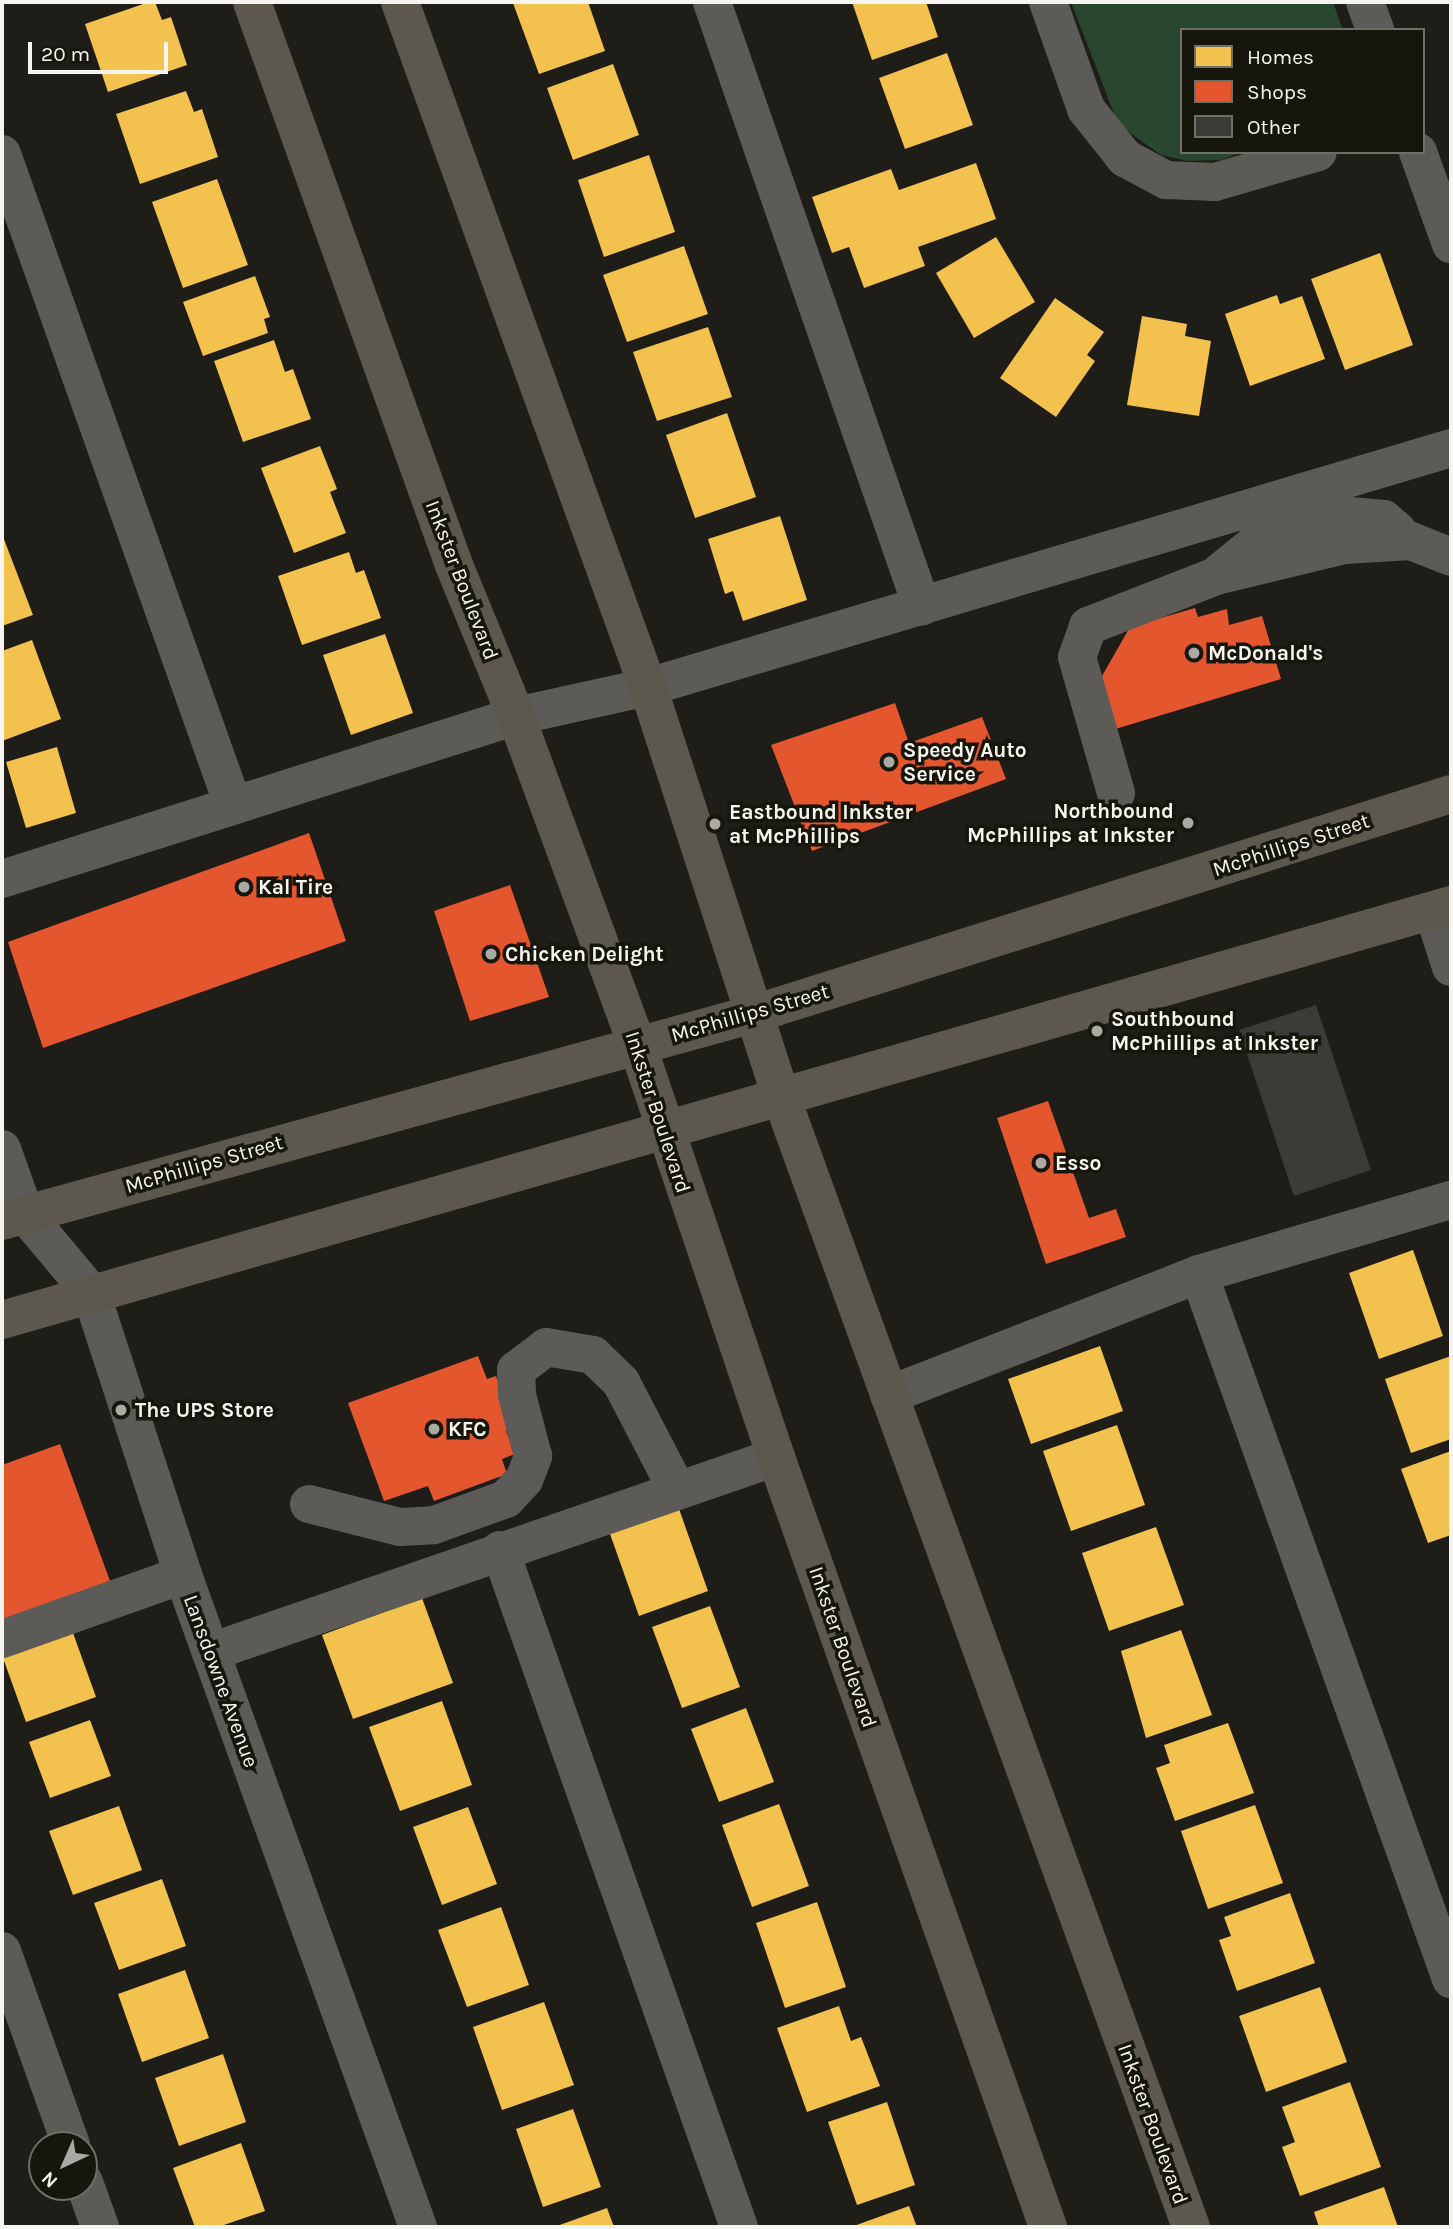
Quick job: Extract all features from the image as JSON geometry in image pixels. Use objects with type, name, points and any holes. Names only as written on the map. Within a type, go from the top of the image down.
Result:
[{"type":"main road","name":"Inkster Boulevard","points":[[252,2],[454,565],[516,716],[637,1044],[664,1132],[776,1457],[1048,2227]]},
{"type":"main road","name":"Inkster Boulevard","points":[[400,2],[648,687],[757,1013],[782,1099],[1191,2227]]},
{"type":"main road","name":"McPhillips Street","points":[[13,1217],[757,1013],[1451,794]]},
{"type":"main road","points":[[2,1320],[1442,908]]},
{"type":"street","points":[[712,2],[922,607]]},
{"type":"street","points":[[1048,2],[1086,109],[1125,158],[1166,180],[1215,181],[1311,154]]},
{"type":"street","points":[[1366,2],[1374,28]]},
{"type":"street","points":[[2,154],[233,805]]},
{"type":"street","points":[[1419,154],[1451,244]]},
{"type":"street","points":[[2,878],[516,716],[648,687],[1451,448]]},
{"type":"street","points":[[1116,793],[1077,657],[1088,626],[1216,576],[1344,545],[1411,541],[1451,557]]},
{"type":"street","points":[[1442,908],[1451,967]]},
{"type":"street","name":"Lansdowne Avenue","points":[[2,1149],[13,1217],[92,1293],[183,1575],[418,2227]]},
{"type":"street","points":[[889,1395],[1199,1274],[1451,1200]]},
{"type":"street","points":[[1199,1274],[1451,1979]]},
{"type":"street","points":[[309,1504],[400,1527],[434,1525],[506,1499],[524,1480],[533,1455],[517,1395],[516,1370],[546,1347],[593,1355],[621,1382],[677,1490]]},
{"type":"street","points":[[211,1653],[500,1550],[776,1457]]},
{"type":"street","points":[[500,1550],[739,2227]]},
{"type":"street","points":[[2,1639],[183,1575]]},
{"type":"street","points":[[2,1951],[66,2131]]},
{"type":"street","points":[[91,2201],[100,2227]]},
{"type":"green space","points":[[1071,2],[1333,2],[1342,28],[1180,28],[1180,154],[1238,154],[1221,160],[1188,161],[1161,155],[1118,124]]},
{"type":"building: Homes","points":[[155,2],[162,20],[171,17],[187,65],[108,92],[85,24]]},
{"type":"building: Homes","points":[[588,2],[605,51],[539,74],[513,3]]},
{"type":"building: Homes","points":[[852,2],[926,2],[938,37],[872,60]]},
{"type":"building: Homes","points":[[947,53],[973,125],[905,149],[879,78]]},
{"type":"building: Homes","points":[[613,64],[639,135],[573,160],[547,88]]},
{"type":"building: Homes","points":[[186,91],[194,112],[202,109],[218,157],[140,184],[116,114]]},
{"type":"building: Homes","points":[[649,155],[675,232],[604,257],[578,180]]},
{"type":"building: Homes","points":[[976,163],[996,219],[918,247],[925,266],[864,288],[849,247],[832,253],[812,197],[891,169],[899,190]]},
{"type":"building: Homes","points":[[217,179],[248,265],[183,288],[152,202]]},
{"type":"building: Homes","points":[[996,237],[1035,302],[974,338],[936,273]]},
{"type":"building: Homes","points":[[684,246],[708,314],[627,342],[603,275]]},
{"type":"building: Homes","points":[[1380,253],[1413,345],[1345,370],[1311,279]]},
{"type":"building: Homes","points":[[255,276],[270,317],[264,319],[268,333],[203,356],[183,302]]},
{"type":"building: Homes","points":[[1277,295],[1280,304],[1302,296],[1325,359],[1250,386],[1225,314]]},
{"type":"building: Homes","points":[[1055,298],[1104,332],[1087,355],[1095,361],[1056,417],[1000,378]]},
{"type":"building: Homes","points":[[1142,316],[1187,324],[1185,336],[1211,341],[1199,416],[1127,405]]},
{"type":"building: Homes","points":[[708,327],[732,397],[657,421],[633,352]]},
{"type":"building: Homes","points":[[274,340],[285,372],[293,369],[311,419],[243,442],[214,361]]},
{"type":"building: Homes","points":[[727,413],[756,497],[695,518],[666,435]]},
{"type":"building: Homes","points":[[320,446],[337,489],[330,492],[346,533],[294,553],[261,468]]},
{"type":"building: Homes","points":[[780,516],[807,600],[743,621],[733,591],[725,594],[708,539]]},
{"type":"building: Homes","points":[[2,534],[33,615],[2,626]]},
{"type":"building: Homes","points":[[349,552],[356,573],[364,570],[381,618],[302,645],[278,576]]},
{"type":"building: Homes","points":[[385,634],[413,713],[351,735],[323,655]]},
{"type":"building: Homes","points":[[32,640],[61,719],[2,741],[2,651]]},
{"type":"building: Homes","points":[[57,747],[76,813],[26,828],[6,762]]},
{"type":"building: Homes","points":[[1413,1250],[1443,1336],[1379,1359],[1349,1273]]},
{"type":"building: Homes","points":[[1100,1346],[1123,1411],[1031,1444],[1008,1379]]},
{"type":"building: Homes","points":[[1451,1356],[1451,1439],[1411,1453],[1385,1379]]},
{"type":"building: Homes","points":[[1117,1425],[1145,1505],[1071,1531],[1043,1451]]},
{"type":"building: Homes","points":[[1451,1451],[1451,1535],[1428,1543],[1401,1469]]},
{"type":"building: Homes","points":[[678,1506],[708,1591],[639,1616],[609,1531]]},
{"type":"building: Homes","points":[[1156,1527],[1184,1605],[1109,1631],[1082,1553]]},
{"type":"building: Homes","points":[[422,1598],[453,1683],[353,1719],[322,1635]]},
{"type":"building: Homes","points":[[710,1606],[740,1687],[682,1708],[652,1627]]},
{"type":"building: Homes","points":[[1181,1630],[1212,1715],[1146,1738],[1121,1651]]},
{"type":"building: Homes","points":[[73,1633],[96,1697],[26,1722],[3,1658]]},
{"type":"building: Homes","points":[[442,1701],[472,1785],[400,1811],[369,1727]]},
{"type":"building: Homes","points":[[746,1708],[774,1782],[719,1802],[691,1729]]},
{"type":"building: Homes","points":[[90,1720],[111,1776],[50,1798],[29,1742]]},
{"type":"building: Homes","points":[[1228,1723],[1254,1793],[1175,1821],[1156,1768],[1170,1763],[1164,1745]]},
{"type":"building: Homes","points":[[779,1804],[809,1886],[752,1907],[722,1825]]},
{"type":"building: Homes","points":[[1255,1805],[1283,1883],[1208,1909],[1181,1831]]},
{"type":"building: Homes","points":[[119,1806],[142,1870],[73,1895],[49,1831]]},
{"type":"building: Homes","points":[[468,1807],[497,1884],[442,1905],[413,1827]]},
{"type":"building: Homes","points":[[162,1879],[186,1946],[119,1970],[94,1903]]},
{"type":"building: Homes","points":[[1290,1893],[1315,1963],[1237,1991],[1219,1940],[1231,1936],[1224,1917]]},
{"type":"building: Homes","points":[[817,1902],[846,1987],[785,2008],[756,1923]]},
{"type":"building: Homes","points":[[501,1907],[529,1985],[467,2007],[438,1930]]},
{"type":"building: Homes","points":[[185,1970],[209,2038],[142,2062],[118,1994]]},
{"type":"building: Homes","points":[[1320,1987],[1347,2062],[1266,2092],[1239,2016]]},
{"type":"building: Homes","points":[[544,2002],[574,2085],[502,2110],[473,2027]]},
{"type":"building: Homes","points":[[839,2006],[851,2041],[861,2037],[880,2086],[807,2112],[777,2028]]},
{"type":"building: Homes","points":[[223,2054],[246,2122],[179,2146],[155,2078]]},
{"type":"building: Homes","points":[[1350,2082],[1381,2167],[1300,2196],[1282,2147],[1295,2142],[1282,2107]]},
{"type":"building: Homes","points":[[887,2102],[915,2185],[857,2205],[828,2122]]},
{"type":"building: Homes","points":[[573,2109],[601,2187],[543,2207],[516,2129]]},
{"type":"building: Homes","points":[[241,2143],[265,2211],[218,2227],[195,2227],[173,2168]]},
{"type":"building: Homes","points":[[1384,2187],[1398,2227],[1319,2227],[1314,2212]]},
{"type":"building: Homes","points":[[909,2206],[917,2227],[851,2227]]},
{"type":"building: Homes","points":[[607,2208],[614,2227],[554,2227]]},
{"type":"building: Shops","name":"McDonald's","points":[[1195,608],[1198,617],[1227,609],[1229,625],[1262,616],[1281,679],[1112,730],[1098,683],[1130,627]]},
{"type":"building: Shops","name":"Speedy Auto Service","points":[[895,703],[909,743],[982,717],[1006,779],[812,851],[771,745]]},
{"type":"building: Shops","name":"Kal Tire","points":[[309,833],[346,941],[43,1048],[8,942]]},
{"type":"building: Shops","name":"Chicken Delight","points":[[510,885],[549,997],[470,1021],[434,911]]},
{"type":"building: Shops","name":"Esso","points":[[1048,1101],[1089,1218],[1116,1209],[1126,1237],[1046,1264],[997,1118]]},
{"type":"building: Shops","name":"KFC","points":[[478,1356],[487,1379],[496,1376],[515,1428],[506,1431],[515,1454],[502,1459],[507,1474],[434,1501],[428,1486],[384,1501],[348,1403]]},
{"type":"building: Shops","points":[[60,1444],[110,1581],[2,1620],[2,1465]]},
{"type":"building: Other","points":[[1316,1005],[1371,1170],[1294,1196],[1239,1030]]},
{"type":"place","name":"McDonald's","points":[[1194,653]]},
{"type":"place","name":"Speedy Auto Service","points":[[889,762]]},
{"type":"place","name":"Northbound McPhillips at Inkster","points":[[1188,823]]},
{"type":"place","name":"Eastbound Inkster at McPhillips","points":[[715,824]]},
{"type":"place","name":"Kal Tire","points":[[244,887]]},
{"type":"place","name":"Chicken Delight","points":[[491,954]]},
{"type":"place","name":"Southbound McPhillips at Inkster","points":[[1097,1031]]},
{"type":"place","name":"Esso","points":[[1041,1163]]},
{"type":"place","name":"The UPS Store","points":[[121,1410]]},
{"type":"place","name":"KFC","points":[[434,1429]]}]
